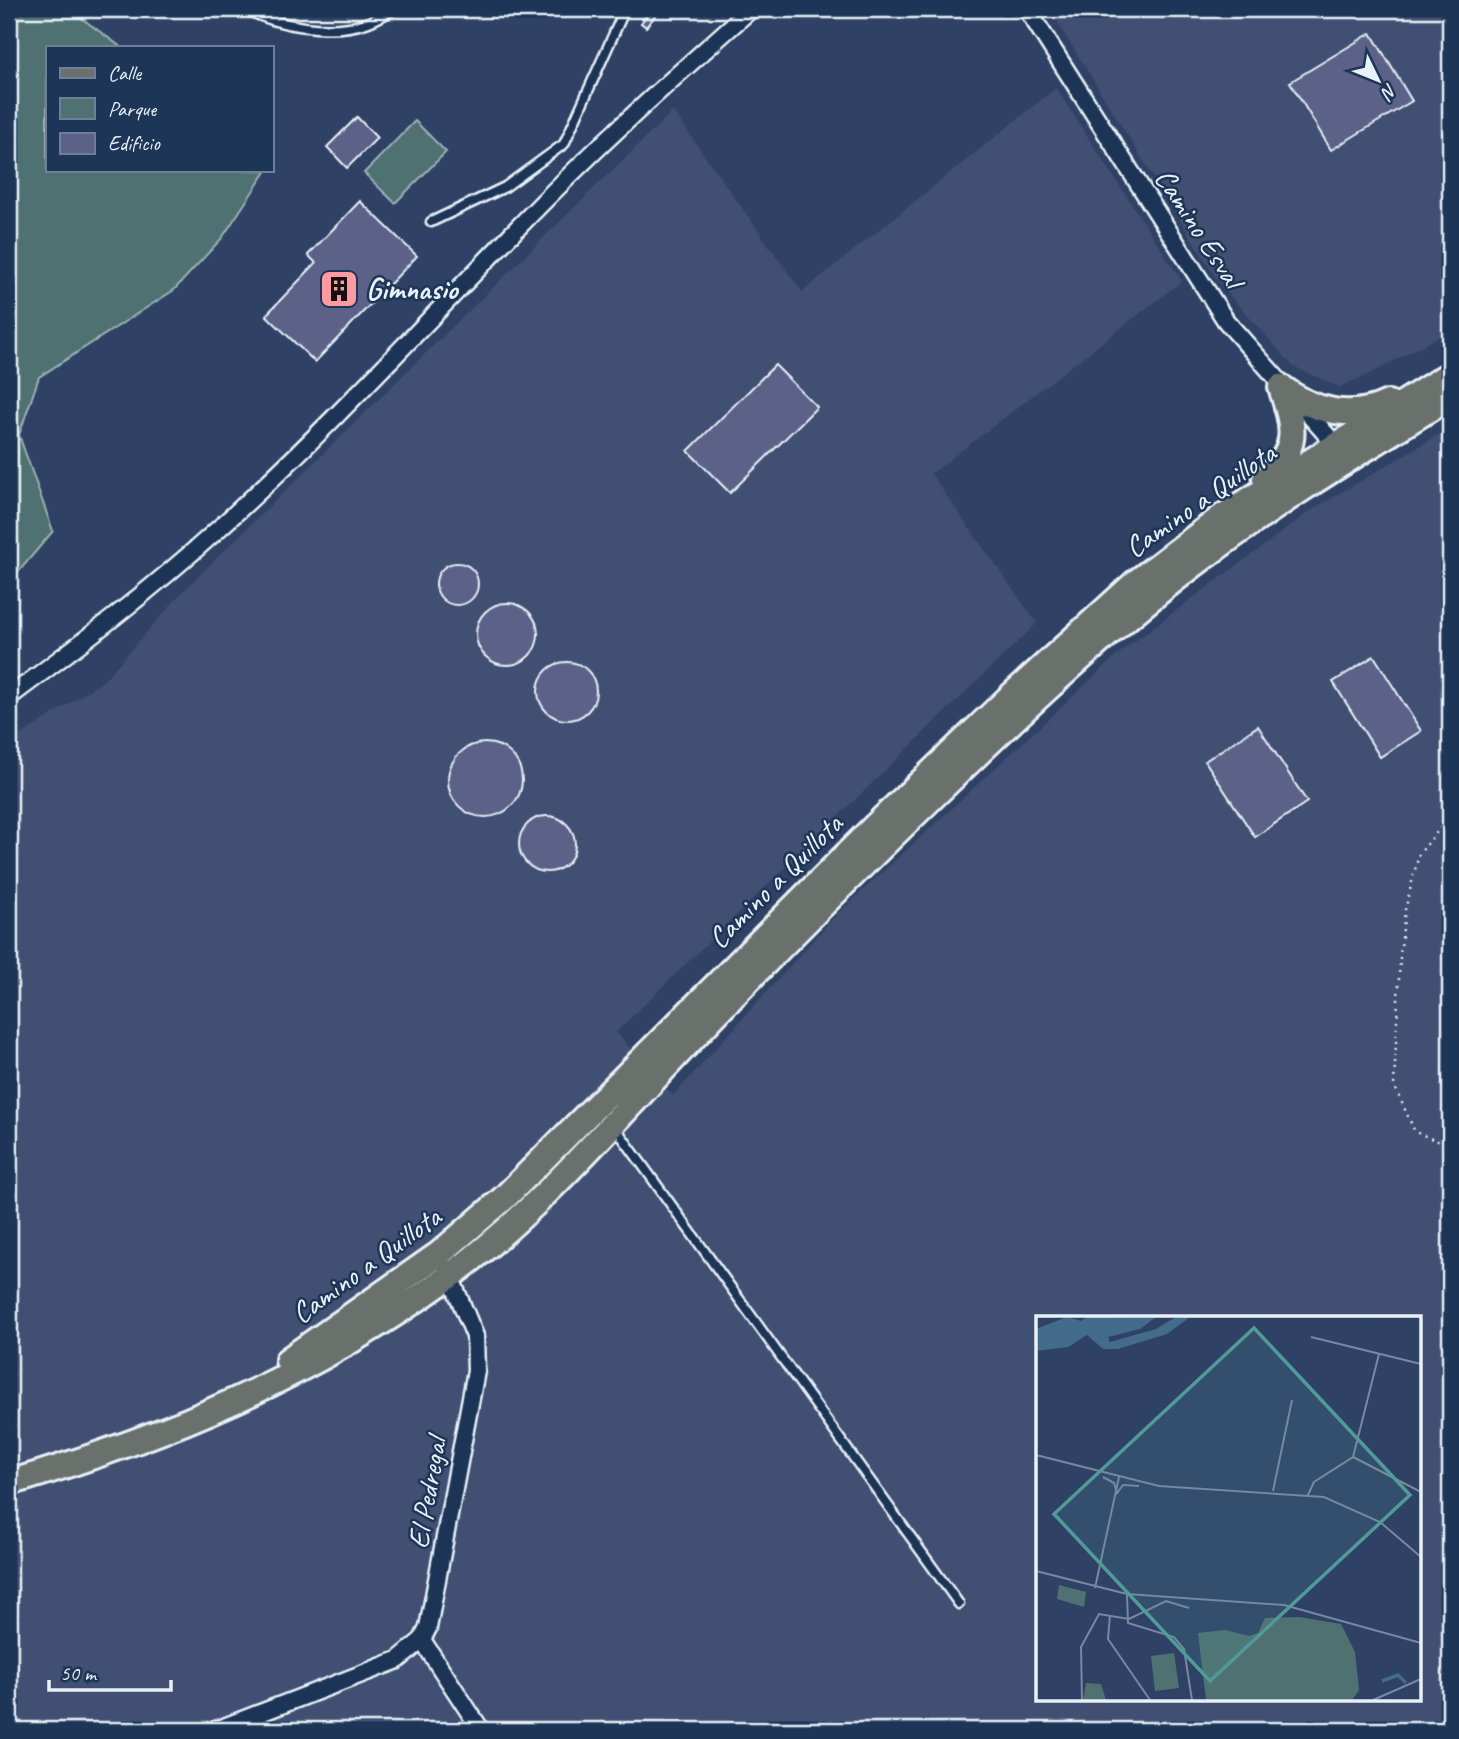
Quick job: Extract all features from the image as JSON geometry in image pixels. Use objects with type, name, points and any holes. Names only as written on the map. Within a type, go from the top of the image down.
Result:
[{"type":"main road","points":[[1281,387],[1318,408],[1355,412],[1381,407],[1450,382]]},
{"type":"main road","name":"Camino a Quillota","points":[[9,1483],[150,1436],[237,1402],[307,1367],[366,1332],[444,1265],[526,1210],[794,932],[971,760],[1072,668],[1204,557],[1342,453],[1450,382]]},
{"type":"main road","points":[[1222,517],[1276,470],[1290,448],[1292,422],[1281,387]]},
{"type":"main road","name":"Camino a Quillota","points":[[444,1265],[504,1198],[873,828],[1012,695],[1135,583],[1222,517],[1342,453]]},
{"type":"street","points":[[9,697],[122,610],[213,534],[294,457],[544,201],[651,97],[751,9]]},
{"type":"street","name":"Camino Esval","points":[[1027,9],[1209,296],[1281,387],[1342,453]]},
{"type":"street","name":"El Pedregal","points":[[422,1640],[434,1610],[476,1371],[475,1336],[444,1265]]},
{"type":"street","points":[[216,1730],[398,1660],[422,1640],[481,1730]]},
{"type":"lane","points":[[245,9],[264,19],[332,29],[366,23],[396,9]]},
{"type":"lane","points":[[431,222],[505,187],[564,144],[625,9]]},
{"type":"lane","points":[[612,1123],[959,1604]]},
{"type":"path","points":[[1450,816],[1419,855],[1405,910],[1400,956],[1394,1085],[1415,1132],[1450,1146]]},
{"type":"shaded area","points":[[1049,9],[1450,9],[1450,330],[1374,372],[1339,387],[1294,367],[1221,286]]},
{"type":"shaded area","points":[[1056,88],[1182,281],[931,474],[1037,623],[616,1032],[673,1096],[835,916],[1124,649],[1313,509],[1450,428],[1450,1730],[9,1730],[9,743],[103,681],[187,587],[673,111],[802,292]]},
{"type":"green space","points":[[9,9],[69,9],[120,46],[46,46],[46,172],[266,172],[222,238],[174,290],[39,377],[19,435],[53,531],[9,583]]},
{"type":"green space","points":[[415,121],[446,152],[395,203],[364,173]]},
{"type":"building","points":[[651,10],[656,15],[646,27],[641,23]]},
{"type":"building","points":[[1371,33],[1412,101],[1331,150],[1290,82]]},
{"type":"building","points":[[357,117],[377,138],[347,168],[327,147]]},
{"type":"building","name":"Gimnasio","points":[[360,201],[417,256],[315,362],[266,315],[316,263],[308,255]]},
{"type":"building","points":[[775,365],[817,407],[730,493],[688,451]]},
{"type":"building","points":[[457,563],[472,569],[478,584],[472,599],[457,605],[442,599],[436,584],[442,569]]},
{"type":"building","points":[[507,603],[529,612],[538,634],[529,656],[507,665],[485,656],[476,634],[485,612]]},
{"type":"building","points":[[1374,656],[1421,731],[1380,757],[1333,682]]},
{"type":"building","points":[[561,662],[573,662],[588,670],[596,685],[596,697],[588,712],[573,720],[561,720],[546,712],[538,697],[538,685],[546,670]]},
{"type":"building","points":[[1258,726],[1307,802],[1255,837],[1205,761]]},
{"type":"building","points":[[485,743],[499,746],[511,754],[519,766],[522,780],[519,794],[511,806],[499,814],[485,817],[471,814],[459,806],[451,794],[448,780],[451,766],[459,754],[471,746]]},
{"type":"building","points":[[547,816],[558,818],[567,824],[573,833],[573,855],[567,864],[558,870],[547,872],[536,870],[527,864],[521,855],[519,844],[521,833],[527,824],[536,818]]},
{"type":"place","name":"Gimnasio","points":[[339,289]]}]
